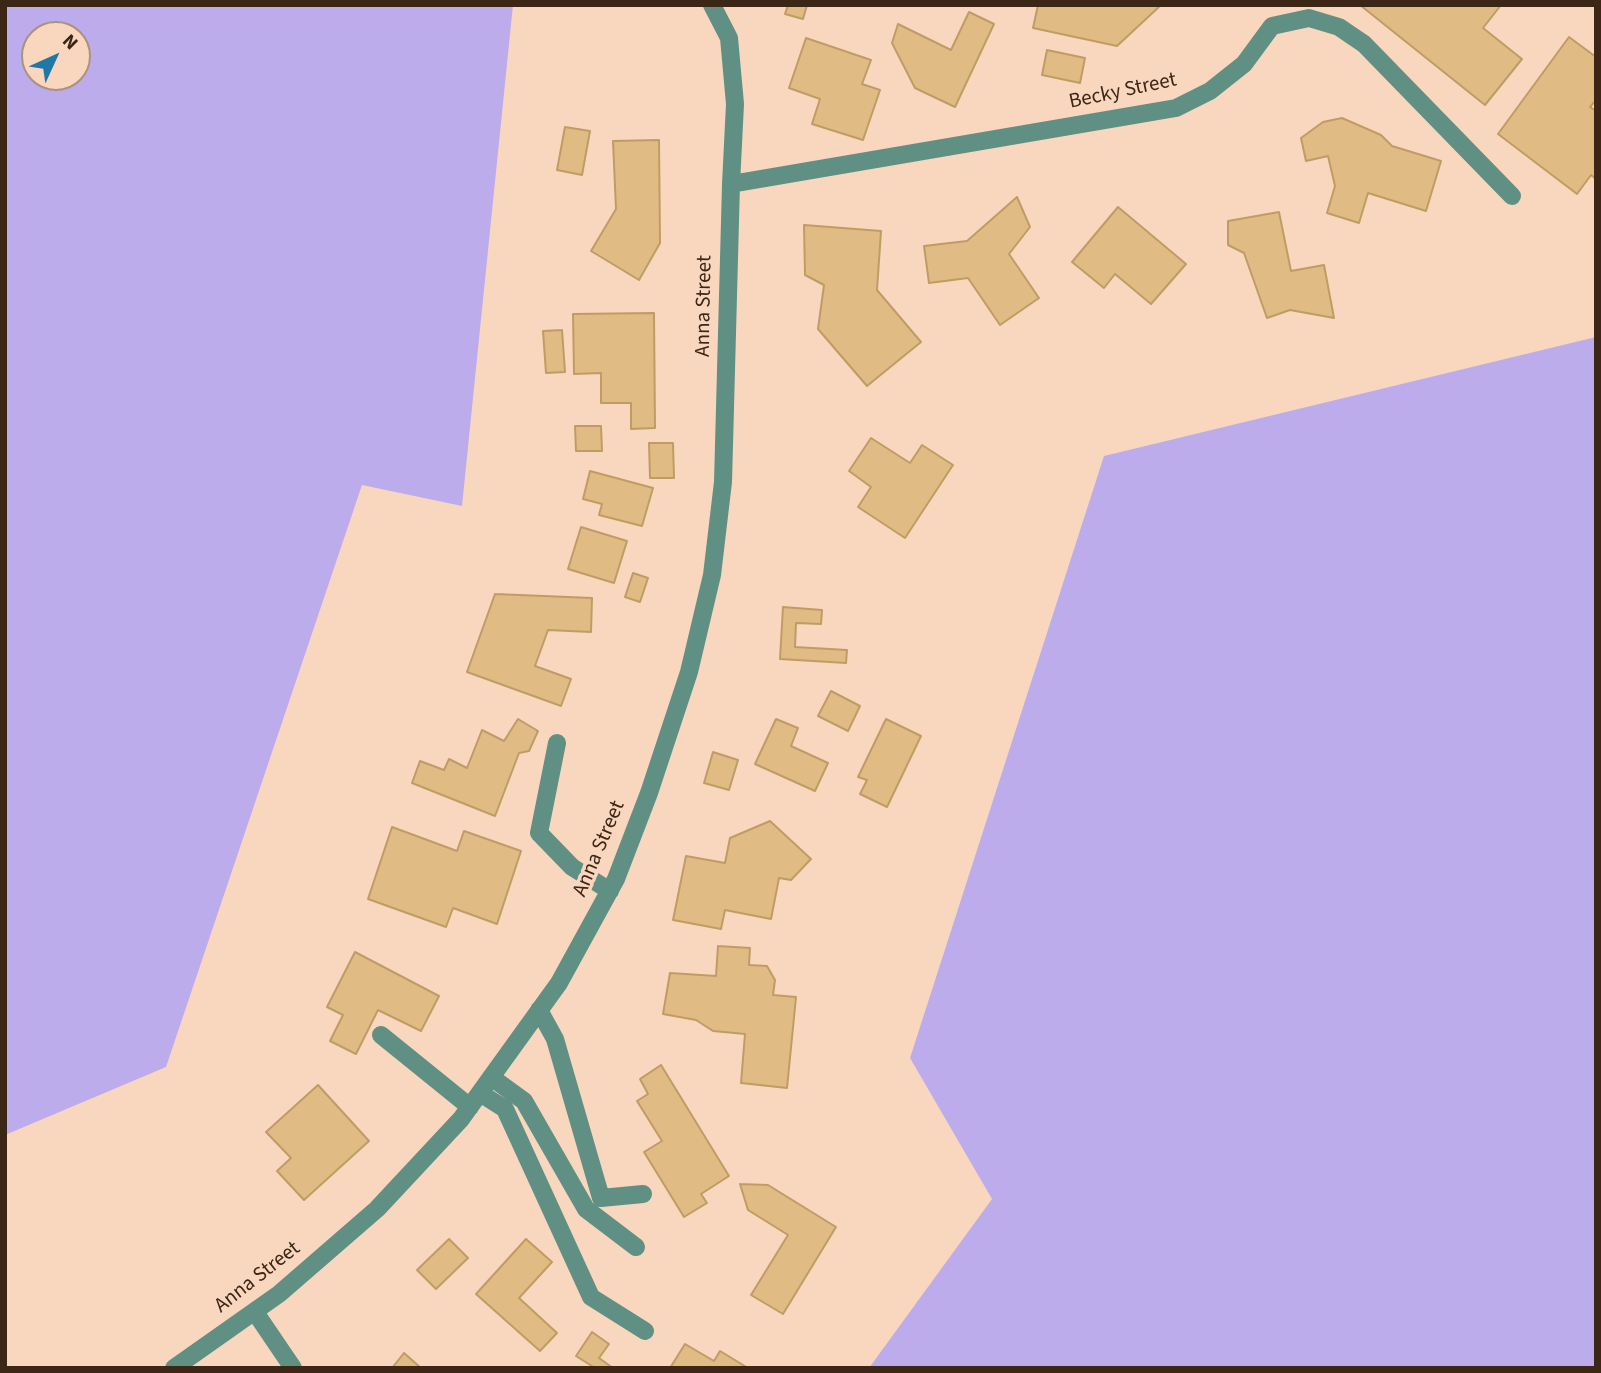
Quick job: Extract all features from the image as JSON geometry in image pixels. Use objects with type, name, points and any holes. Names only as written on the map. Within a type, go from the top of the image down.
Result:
[{"type":"street","name":"Anna Street","points":[[174,1368],[279,1294],[377,1209],[461,1119],[559,983],[616,879],[649,793],[689,672],[712,575],[723,482],[735,104],[729,38],[712,5]]},
{"type":"street","name":"Becky Street","points":[[731,184],[1176,108],[1210,91],[1244,64],[1272,26],[1309,19],[1339,27],[1364,44],[1512,196]]},
{"type":"street","points":[[558,743],[539,833],[572,867],[610,891]]},
{"type":"street","points":[[539,1010],[555,1039],[601,1198],[643,1194]]},
{"type":"street","points":[[381,1035],[475,1100],[505,1109],[591,1297],[645,1331]]},
{"type":"street","points":[[491,1077],[524,1101],[586,1209],[636,1247]]},
{"type":"street","points":[[255,1312],[293,1368]]},
{"type":"shaded area","points":[[5,5],[513,5],[462,506],[362,485],[166,1067],[5,1135]]},
{"type":"shaded area","points":[[1596,337],[1596,1368],[869,1368],[992,1199],[910,1058],[1104,456]]},
{"type":"building","points":[[788,5],[807,5],[803,19],[785,14]]},
{"type":"building","points":[[1038,5],[1161,5],[1117,46],[1033,28]]},
{"type":"building","points":[[1360,5],[1501,5],[1483,28],[1522,59],[1485,105]]},
{"type":"building","points":[[969,12],[994,24],[955,107],[915,88],[892,43],[898,24],[951,50]]},
{"type":"building","points":[[1569,37],[1596,57],[1596,100],[1590,107],[1596,111],[1596,179],[1591,175],[1577,194],[1498,134]]},
{"type":"building","points":[[806,38],[871,60],[862,84],[880,90],[863,140],[812,124],[820,99],[789,88]]},
{"type":"building","points":[[1047,50],[1085,58],[1080,83],[1042,75]]},
{"type":"building","points":[[1342,118],[1381,135],[1392,146],[1441,161],[1426,211],[1368,193],[1359,223],[1327,213],[1335,186],[1328,156],[1306,161],[1301,138],[1323,122]]},
{"type":"building","points":[[565,127],[590,131],[582,175],[557,170]]},
{"type":"building","points":[[659,140],[660,243],[639,280],[591,251],[616,209],[613,141]]},
{"type":"building","points":[[1017,197],[1030,227],[1009,254],[1039,298],[1000,325],[968,278],[929,283],[924,246],[967,241]]},
{"type":"building","points":[[1118,207],[1186,264],[1151,304],[1115,274],[1104,288],[1072,262]]},
{"type":"building","points":[[1279,212],[1291,271],[1324,265],[1334,318],[1290,310],[1267,318],[1244,253],[1228,245],[1228,221]]},
{"type":"building","points":[[804,225],[881,231],[877,290],[921,342],[867,386],[818,329],[824,285],[805,275]]},
{"type":"building","points":[[654,313],[655,428],[631,429],[631,403],[601,403],[601,373],[574,374],[573,314]]},
{"type":"building","points":[[562,330],[565,372],[546,373],[543,331]]},
{"type":"building","points":[[575,426],[601,426],[602,451],[576,451]]},
{"type":"building","points":[[871,438],[910,463],[922,445],[953,465],[905,538],[858,507],[871,487],[849,471]]},
{"type":"building","points":[[649,443],[673,443],[674,478],[650,478]]},
{"type":"building","points":[[590,471],[653,488],[642,526],[599,515],[602,504],[583,499]]},
{"type":"building","points":[[581,527],[627,541],[614,583],[568,569]]},
{"type":"building","points":[[633,573],[648,578],[640,602],[625,597]]},
{"type":"building","points":[[495,594],[592,598],[591,632],[548,630],[535,666],[571,679],[561,706],[467,672]]},
{"type":"building","points":[[783,607],[822,610],[821,624],[796,623],[795,647],[847,650],[846,663],[780,659]]},
{"type":"building","points":[[831,691],[860,706],[848,731],[818,716]]},
{"type":"building","points":[[518,719],[538,731],[529,751],[519,753],[495,816],[412,783],[420,761],[444,770],[449,759],[467,768],[482,730],[504,741]]},
{"type":"building","points":[[776,719],[798,728],[791,746],[828,763],[815,791],[755,764]]},
{"type":"building","points":[[886,719],[921,736],[887,807],[860,794],[867,780],[858,777]]},
{"type":"building","points":[[713,752],[738,760],[729,790],[704,783]]},
{"type":"building","points":[[770,821],[811,859],[791,880],[779,878],[771,919],[725,910],[721,929],[673,920],[686,856],[725,863],[730,838]]},
{"type":"building","points":[[392,827],[457,851],[464,831],[521,851],[497,924],[453,908],[446,927],[368,899]]},
{"type":"building","points":[[718,946],[750,948],[749,965],[767,966],[775,980],[773,995],[796,997],[787,1088],[741,1083],[745,1034],[713,1031],[696,1020],[663,1014],[670,973],[716,976]]},
{"type":"building","points":[[355,952],[439,996],[421,1031],[378,1010],[356,1054],[330,1041],[343,1015],[327,1007]]},
{"type":"building","points":[[661,1065],[729,1176],[701,1194],[707,1203],[684,1217],[644,1152],[662,1141],[637,1101],[648,1094],[640,1079]]},
{"type":"building","points":[[318,1085],[369,1141],[304,1200],[277,1171],[291,1158],[266,1132]]},
{"type":"building","points":[[740,1184],[768,1185],[836,1227],[783,1314],[751,1295],[788,1235],[748,1210]]},
{"type":"building","points":[[449,1239],[468,1258],[436,1289],[417,1270]]},
{"type":"building","points":[[526,1239],[552,1262],[519,1298],[557,1333],[540,1351],[476,1294]]},
{"type":"building","points":[[592,1332],[609,1344],[599,1358],[613,1368],[595,1368],[576,1356]]},
{"type":"building","points":[[685,1344],[714,1361],[720,1351],[748,1368],[670,1368]]},
{"type":"building","points":[[404,1353],[421,1368],[392,1368]]}]
